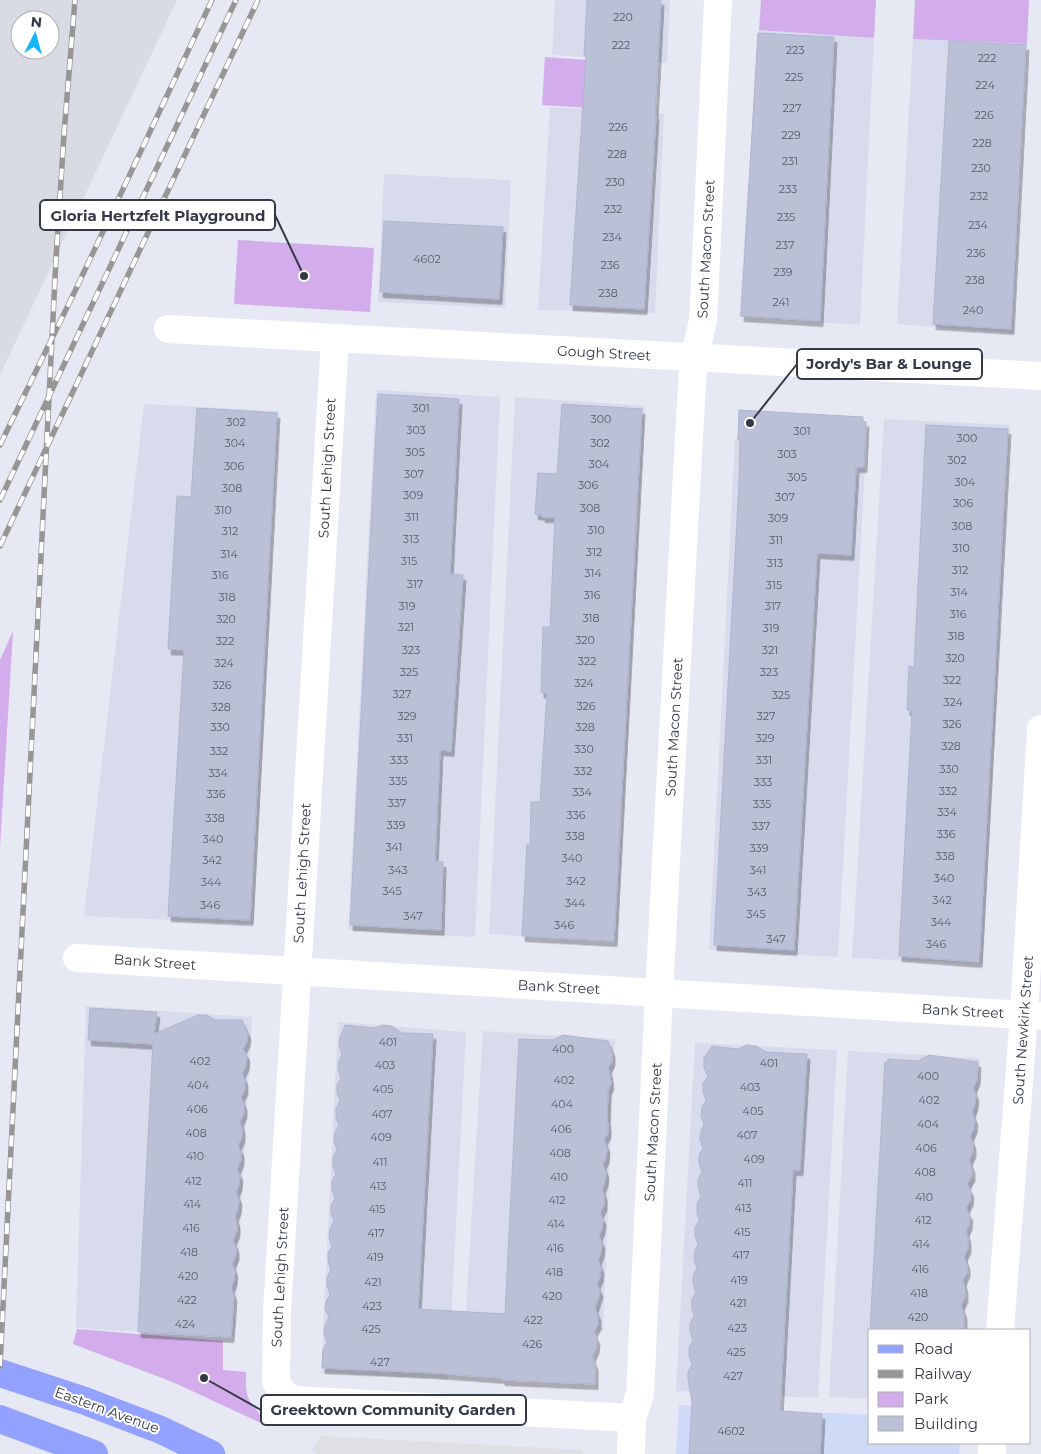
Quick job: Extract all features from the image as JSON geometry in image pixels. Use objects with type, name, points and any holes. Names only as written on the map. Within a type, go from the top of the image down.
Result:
[{"type":"main road","name":"Eastern Avenue","points":[[0,1373],[84,1401],[161,1430],[211,1454]]},
{"type":"main road","points":[[0,1419],[94,1454]]},
{"type":"street","name":"South Macon Street","points":[[632,1454],[632,1418],[640,1394],[659,993],[694,358],[703,320],[718,0]]},
{"type":"street","name":"Gough Street","points":[[168,329],[1041,376]]},
{"type":"street","name":"South Lehigh Street","points":[[335,338],[278,1302],[276,1382],[284,1393],[294,1400],[632,1418]]},
{"type":"street","name":"South Newkirk Street","points":[[1000,1329],[1032,1015],[1041,729]]},
{"type":"street","name":"Bank Street","points":[[77,958],[1032,1015]]},
{"type":"shaded area","points":[[0,0],[177,0],[0,375]]},
{"type":"shaded area","points":[[555,0],[670,0],[667,63],[552,55]]},
{"type":"shaded area","points":[[759,30],[874,38],[860,325],[739,317]]},
{"type":"shaded area","points":[[913,39],[1027,44],[1013,333],[897,324]]},
{"type":"shaded area","points":[[550,107],[664,114],[655,313],[538,310]]},
{"type":"shaded area","points":[[384,174],[511,180],[505,308],[378,302]]},
{"type":"shaded area","points":[[376,390],[500,397],[475,937],[348,930]]},
{"type":"shaded area","points":[[515,397],[645,406],[617,942],[489,934]]},
{"type":"shaded area","points":[[144,404],[279,411],[254,924],[84,916]]},
{"type":"shaded area","points":[[884,419],[1010,425],[983,964],[852,958]]},
{"type":"shaded area","points":[[735,439],[866,448],[838,957],[709,950]]},
{"type":"shaded area","points":[[86,1006],[252,1017],[234,1337],[76,1328]]},
{"type":"shaded area","points":[[338,1022],[466,1032],[448,1380],[321,1373]]},
{"type":"shaded area","points":[[483,1031],[615,1039],[603,1332],[465,1325]]},
{"type":"shaded area","points":[[695,1043],[837,1050],[818,1398],[676,1391]]},
{"type":"shaded area","points":[[848,1051],[980,1058],[964,1329],[868,1329],[868,1399],[829,1397]]},
{"type":"shaded area","points":[[679,1405],[868,1415],[868,1444],[960,1444],[959,1454],[676,1454]]},
{"type":"shaded area","points":[[321,1436],[583,1450],[583,1454],[317,1454],[312,1451]]},
{"type":"green space","points":[[761,0],[876,0],[874,38],[759,30]]},
{"type":"green space","points":[[915,0],[1029,0],[1027,44],[913,39]]},
{"type":"green space","points":[[545,57],[657,65],[654,112],[542,105]]},
{"type":"green space","points":[[238,240],[374,248],[370,312],[234,304]]},
{"type":"green space","points":[[13,631],[0,848],[0,660]]},
{"type":"green space","points":[[77,1329],[223,1341],[223,1370],[246,1372],[248,1398],[265,1425],[175,1383],[73,1344]]},
{"type":"building","points":[[587,0],[661,0],[644,309],[570,305],[586,56],[584,56]]},
{"type":"building","points":[[758,33],[834,37],[820,321],[741,316]]},
{"type":"building","points":[[949,41],[1026,45],[1011,329],[933,324]]},
{"type":"building","points":[[384,221],[503,227],[499,299],[380,292]]},
{"type":"building","points":[[378,394],[459,399],[450,574],[463,575],[451,751],[440,750],[435,861],[443,862],[441,930],[350,925]]},
{"type":"building","points":[[562,404],[642,409],[614,941],[522,936],[527,844],[530,845],[531,802],[540,802],[547,693],[541,692],[543,627],[550,627],[555,517],[542,517],[543,515],[535,514],[538,473],[557,474]]},
{"type":"building","points":[[197,408],[277,413],[250,920],[168,916],[184,650],[168,649],[177,496],[191,497]]},
{"type":"building","points":[[739,410],[863,417],[863,421],[866,422],[864,467],[856,467],[851,555],[817,553],[794,950],[714,945],[739,483]]},
{"type":"building","points":[[926,425],[1008,429],[979,962],[899,956],[912,711],[907,710],[909,666],[914,667]]},
{"type":"building","points":[[90,1008],[157,1012],[154,1034],[198,1015],[207,1015],[215,1020],[242,1020],[248,1034],[243,1049],[247,1056],[246,1065],[242,1073],[245,1081],[245,1089],[241,1097],[244,1113],[240,1121],[242,1137],[238,1145],[241,1152],[241,1160],[237,1169],[240,1176],[236,1192],[239,1200],[235,1216],[237,1231],[233,1240],[236,1255],[232,1264],[235,1272],[231,1288],[234,1296],[231,1337],[138,1332],[153,1044],[88,1040]]},
{"type":"building","points":[[345,1025],[374,1028],[382,1025],[392,1026],[402,1033],[433,1034],[418,1309],[505,1314],[519,1039],[553,1040],[563,1035],[608,1041],[612,1052],[612,1061],[608,1068],[611,1084],[608,1090],[608,1133],[604,1140],[607,1148],[603,1164],[606,1173],[602,1189],[604,1205],[600,1213],[603,1220],[599,1236],[602,1244],[598,1261],[601,1268],[597,1284],[600,1292],[595,1308],[598,1324],[594,1332],[597,1340],[592,1357],[595,1365],[595,1384],[502,1380],[502,1378],[435,1373],[322,1368],[323,1350],[327,1342],[324,1334],[325,1325],[329,1317],[325,1309],[330,1294],[327,1285],[327,1278],[331,1270],[328,1253],[332,1246],[329,1237],[334,1221],[331,1206],[335,1198],[332,1190],[332,1181],[336,1174],[333,1166],[333,1157],[337,1150],[334,1141],[339,1125],[336,1118],[336,1109],[340,1101],[337,1085],[341,1078],[338,1069],[342,1054],[339,1046]]},
{"type":"building","points":[[747,1045],[756,1046],[766,1052],[807,1054],[800,1170],[793,1170],[780,1411],[822,1414],[820,1454],[689,1454],[692,1401],[688,1372],[692,1364],[689,1348],[693,1340],[690,1332],[690,1323],[694,1316],[692,1299],[696,1292],[693,1284],[693,1275],[697,1268],[694,1260],[695,1251],[698,1244],[695,1228],[699,1220],[697,1204],[701,1196],[698,1187],[698,1179],[702,1172],[699,1155],[703,1148],[700,1139],[704,1124],[701,1116],[702,1107],[706,1100],[703,1092],[703,1083],[708,1076],[704,1068],[704,1058],[712,1046],[738,1049]]},
{"type":"building","points":[[929,1055],[978,1062],[977,1080],[973,1088],[976,1096],[972,1112],[975,1120],[970,1136],[973,1144],[973,1152],[969,1160],[972,1176],[967,1184],[971,1192],[970,1201],[966,1208],[970,1216],[966,1231],[968,1248],[964,1256],[967,1265],[967,1272],[963,1280],[965,1297],[961,1305],[964,1314],[964,1329],[870,1329],[885,1062],[888,1062],[888,1059],[918,1061]]},
{"type":"railway","points":[[0,1366],[56,259],[75,0]]},
{"type":"railway","points":[[0,445],[212,0]]},
{"type":"railway","points":[[0,500],[236,0]]},
{"type":"railway","points":[[0,546],[258,0]]},
{"type":"place","name":"Gloria Hertzfelt Playground","points":[[304,276]]},
{"type":"place","name":"Jordy's Bar & Lounge","points":[[750,423]]},
{"type":"place","name":"Greektown Community Garden","points":[[204,1378]]}]
